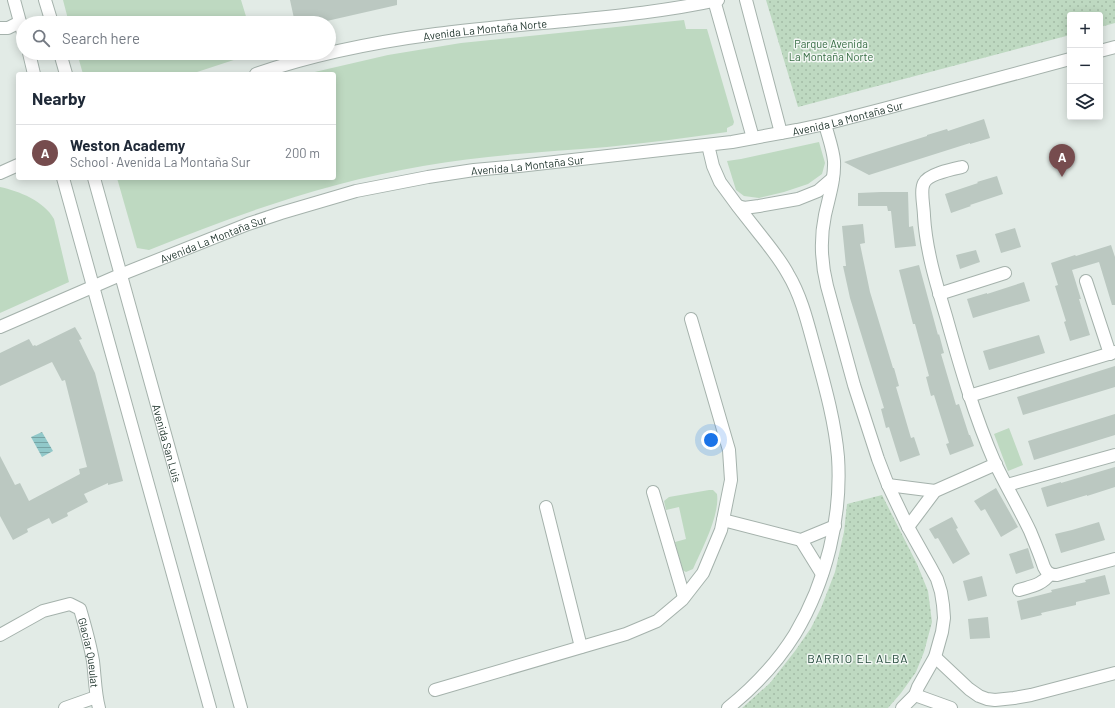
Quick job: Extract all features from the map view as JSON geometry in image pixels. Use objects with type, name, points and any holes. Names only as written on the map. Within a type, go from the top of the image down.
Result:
[{"type":"street","points":[[14,0],[19,16]]},
{"type":"street","points":[[45,0],[50,16]]},
{"type":"street","points":[[715,0],[753,138]]},
{"type":"street","name":"Avenida La Montaña Norte","points":[[336,52],[400,39],[611,16],[715,0]]},
{"type":"street","points":[[746,0],[782,133]]},
{"type":"street","points":[[0,28],[16,27]]},
{"type":"street","points":[[1103,50],[1115,47]]},
{"type":"street","points":[[31,60],[34,72]]},
{"type":"street","points":[[62,60],[65,72]]},
{"type":"street","name":"Avenida La Montaña Norte","points":[[263,72],[306,60]]},
{"type":"street","name":"Avenida La Montaña Sur","points":[[0,327],[120,275],[223,234],[281,213],[333,197],[428,176],[708,145],[782,133],[825,124],[1067,60]]},
{"type":"street","points":[[825,124],[834,160],[833,178],[822,230],[821,246],[823,273],[854,385],[878,459],[888,485],[908,527],[931,568],[941,592],[943,605],[944,618],[936,657],[918,687],[915,695],[902,708]]},
{"type":"street","points":[[708,145],[715,173],[720,182],[782,262],[801,304],[828,397],[838,457],[839,476],[835,526],[822,574],[806,615],[784,650],[761,678],[728,708]]},
{"type":"street","points":[[0,173],[16,166]]},
{"type":"street","points":[[962,167],[927,178],[923,184],[924,204],[927,243],[939,294],[962,375],[981,429],[996,464],[1030,530],[1046,571],[1050,574],[1057,575],[1115,559]]},
{"type":"street","points":[[738,206],[744,208],[798,199],[818,191],[833,178]]},
{"type":"street","points":[[64,180],[210,708]]},
{"type":"street","name":"Avenida San Luis","points":[[95,180],[241,708]]},
{"type":"street","points":[[939,294],[1005,273]]},
{"type":"street","points":[[969,396],[1112,353],[1086,281]]},
{"type":"street","points":[[435,690],[581,648],[626,634],[657,621],[684,597],[703,573],[721,530],[731,480],[729,450],[691,319]]},
{"type":"street","points":[[1007,485],[1115,455]]},
{"type":"street","points":[[908,527],[936,492],[996,464]]},
{"type":"street","points":[[888,485],[936,492]]},
{"type":"street","points":[[653,492],[684,597]]},
{"type":"street","points":[[546,507],[581,648]]},
{"type":"street","points":[[723,520],[801,540],[835,526]]},
{"type":"street","points":[[801,540],[822,574]]},
{"type":"street","points":[[1019,590],[1040,584],[1046,580],[1050,574]]},
{"type":"street","name":"Glaciar Queulat","points":[[0,635],[44,611],[70,604],[80,609],[92,657],[98,702]]},
{"type":"street","points":[[936,657],[969,689],[979,696],[995,700],[1026,696],[1115,673]]},
{"type":"street","points":[[915,695],[951,708]]},
{"type":"street","points":[[65,708],[98,702]]},
{"type":"green space","points":[[63,0],[241,0],[246,16],[67,16]]},
{"type":"green space","name":"Parque Avenida La Montaña Norte","points":[[766,0],[1115,0],[1115,23],[1103,26],[1103,12],[1067,12],[1067,36],[798,107]]},
{"type":"green space","points":[[684,20],[686,29],[707,29],[734,122],[733,125],[727,128],[727,132],[607,147],[469,159],[388,173],[284,200],[149,250],[137,248],[118,180],[336,180],[336,72],[315,72],[388,55],[461,43]]},
{"type":"green space","points":[[79,60],[234,60],[197,72],[82,72]]},
{"type":"green space","points":[[819,142],[825,163],[822,174],[808,184],[759,198],[744,196],[736,190],[727,161]]},
{"type":"green space","points":[[0,187],[23,194],[38,202],[50,213],[54,219],[69,282],[0,313]]},
{"type":"green space","points":[[1009,428],[1023,465],[1008,471],[994,434]]},
{"type":"green space","points":[[713,490],[717,494],[716,512],[693,569],[686,572],[682,570],[675,542],[686,539],[679,507],[666,510],[664,501],[669,497]]},
{"type":"green space","points":[[882,495],[917,564],[928,591],[932,622],[924,652],[916,672],[888,708],[742,708],[770,683],[811,628],[821,608],[835,572],[844,532],[847,504]]},
{"type":"water","points":[[42,432],[53,451],[42,457],[31,437]]},
{"type":"building","points":[[290,0],[397,0],[397,5],[336,19],[336,16],[293,16]]},
{"type":"building","points":[[984,119],[990,138],[869,175],[844,162],[927,135],[947,129],[948,131]]},
{"type":"building","points":[[997,176],[1003,194],[951,213],[945,194]]},
{"type":"building","points":[[908,192],[909,227],[913,226],[916,246],[895,248],[891,211],[888,211],[887,206],[858,206],[858,193]]},
{"type":"building","points":[[863,224],[865,243],[860,244],[870,292],[894,368],[899,386],[896,387],[911,438],[914,437],[920,455],[900,462],[889,427],[886,428],[881,409],[884,408],[850,298],[843,266],[846,266],[842,226]]},
{"type":"building","points":[[1015,228],[1021,247],[1001,253],[995,234]]},
{"type":"building","points":[[1111,245],[1115,257],[1115,305],[1112,305],[1099,262],[1072,270],[1090,335],[1070,341],[1064,322],[1066,321],[1055,286],[1058,285],[1051,263]]},
{"type":"building","points":[[976,250],[980,262],[960,269],[956,255]]},
{"type":"building","points":[[919,265],[938,335],[939,334],[944,353],[941,354],[956,405],[959,404],[974,446],[950,455],[946,444],[949,443],[934,395],[931,396],[926,377],[929,376],[915,324],[913,324],[899,270]]},
{"type":"building","points":[[1024,282],[1030,301],[973,318],[967,299]]},
{"type":"building","points":[[75,327],[82,339],[79,340],[95,373],[123,481],[108,485],[108,483],[84,494],[88,502],[67,513],[68,516],[52,524],[49,518],[27,529],[28,532],[13,540],[0,516],[0,456],[15,485],[20,483],[29,501],[80,474],[79,469],[87,467],[65,380],[62,381],[52,362],[0,386],[0,353],[29,339],[33,346],[36,346]]},
{"type":"building","points":[[1039,335],[1045,353],[989,370],[983,351]]},
{"type":"building","points":[[1115,366],[1115,387],[1023,415],[1017,397]]},
{"type":"building","points":[[1115,414],[1115,435],[1034,460],[1028,441]]},
{"type":"building","points":[[1115,467],[1115,487],[1047,507],[1041,488]]},
{"type":"building","points":[[996,488],[1018,527],[1001,537],[985,509],[981,511],[974,501]]},
{"type":"building","points":[[952,517],[958,528],[956,529],[970,554],[953,564],[938,538],[935,539],[929,529]]},
{"type":"building","points":[[1099,522],[1105,540],[1061,553],[1055,534]]},
{"type":"building","points":[[1028,548],[1034,568],[1016,574],[1009,554]]},
{"type":"building","points":[[1105,575],[1110,594],[1076,602],[1076,605],[1041,613],[1042,615],[1021,620],[1017,601],[1052,592],[1051,590],[1086,582],[1085,580]]},
{"type":"building","points":[[982,576],[987,596],[968,601],[963,581]]},
{"type":"building","points":[[988,617],[990,638],[970,639],[968,619]]},
{"type":"place","name":"Weston Academy","points":[[1062,177]]},
{"type":"district","name":"BARRIO EL ALBA","points":[[858,658]]}]
